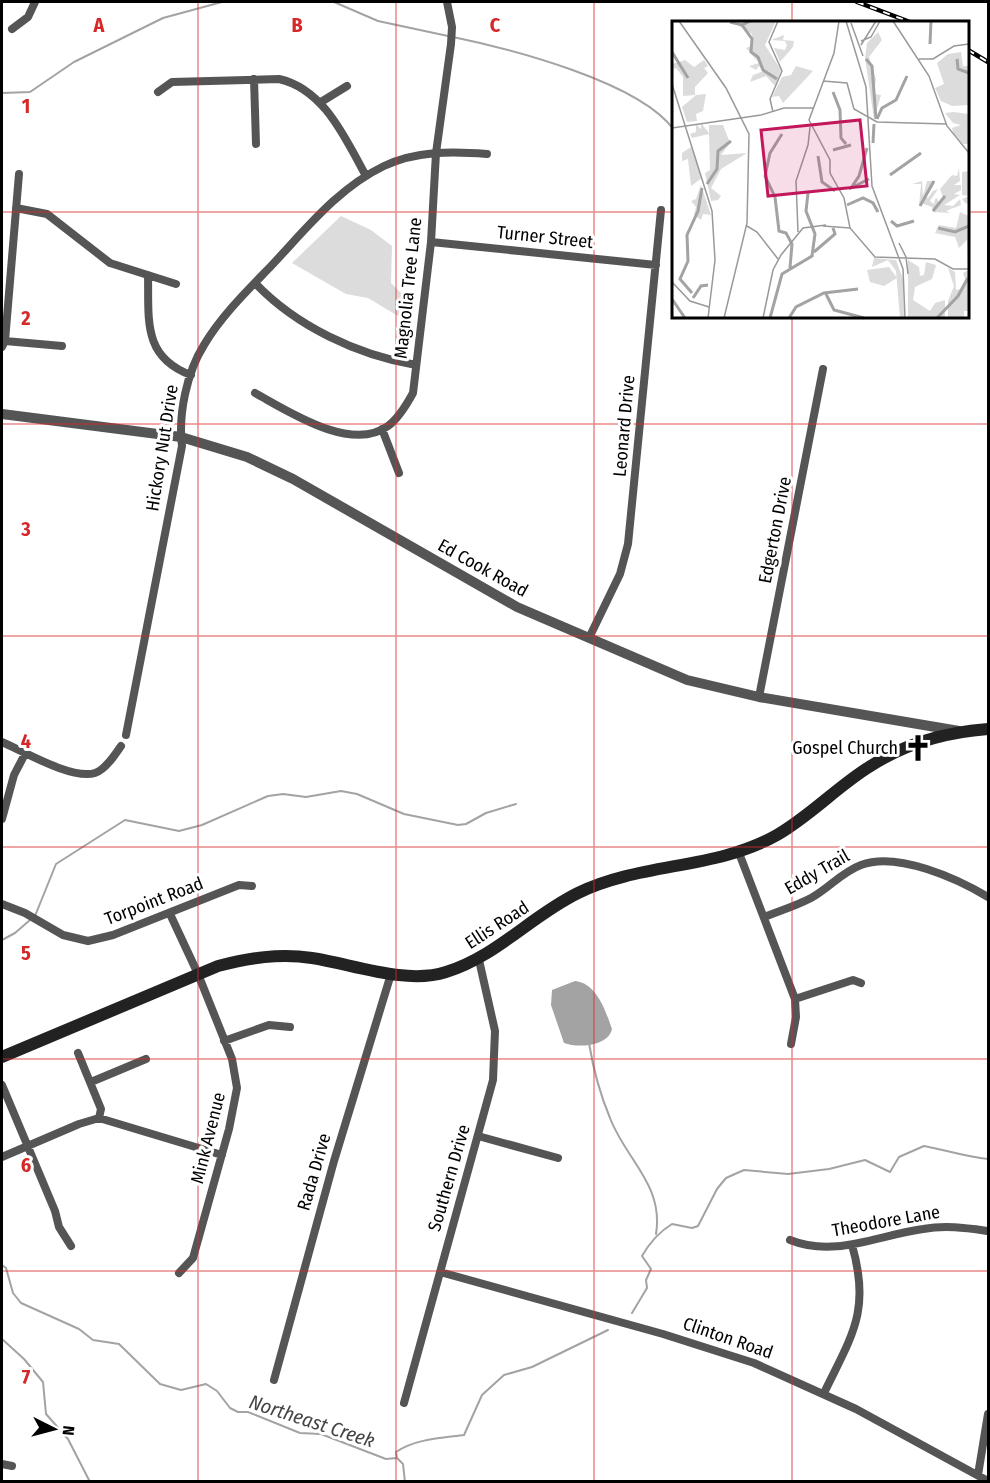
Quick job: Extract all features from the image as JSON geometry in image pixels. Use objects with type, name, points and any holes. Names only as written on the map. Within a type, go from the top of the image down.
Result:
[{"type":"main road","name":"Ellis Road","points":[[2,1057],[198,974],[250,958],[287,956],[391,974],[443,973],[479,960],[578,893],[621,877],[693,865],[739,853],[778,834],[869,766],[919,743],[959,731],[988,729]]},
{"type":"street","points":[[12,29],[28,17],[35,2]]},
{"type":"street","name":"Magnolia Tree Lane","points":[[382,429],[388,427],[405,407],[413,393],[431,242],[436,153],[452,27],[447,2]]},
{"type":"street","points":[[158,92],[172,82],[254,79],[294,82],[321,102],[366,176]]},
{"type":"street","points":[[254,79],[256,144]]},
{"type":"street","points":[[321,102],[347,86]]},
{"type":"street","name":"Hickory Nut Drive","points":[[126,735],[182,446],[181,437],[190,375],[204,346],[230,310],[323,210],[366,176],[407,157],[436,153],[487,154]]},
{"type":"street","points":[[19,174],[3,344],[62,346]]},
{"type":"street","points":[[16,207],[47,214],[110,263],[176,284]]},
{"type":"street","name":"Leonard Drive","points":[[589,639],[615,585],[628,544],[661,210]]},
{"type":"street","name":"Turner Street","points":[[431,242],[656,265]]},
{"type":"street","points":[[148,275],[148,324],[153,342],[171,366],[190,375]]},
{"type":"street","points":[[255,283],[292,316],[312,327],[364,351],[394,361],[416,365]]},
{"type":"street","name":"Edgerton Drive","points":[[759,697],[823,369]]},
{"type":"street","points":[[255,393],[328,430],[346,435],[363,435],[382,429],[399,473]]},
{"type":"street","name":"Ed Cook Road","points":[[2,414],[181,437],[247,457],[293,479],[517,607],[687,680],[759,697],[959,731]]},
{"type":"street","points":[[2,741],[79,774],[95,773],[110,760],[120,746]]},
{"type":"street","points":[[2,819],[14,775],[26,752]]},
{"type":"street","points":[[739,853],[795,999],[796,1017],[791,1044]]},
{"type":"street","name":"Eddy Trail","points":[[764,917],[811,898],[847,872],[875,861],[908,864],[960,883],[988,897]]},
{"type":"street","name":"Torpoint Road","points":[[2,904],[25,913],[63,935],[88,941],[113,935],[170,914],[239,885],[252,886]]},
{"type":"street","name":"Mink Avenue","points":[[170,914],[198,974],[224,1041],[235,1072],[237,1088],[222,1155],[193,1258],[179,1273]]},
{"type":"street","name":"Southern Drive","points":[[404,1403],[493,1080],[496,1043],[491,1008],[479,960]]},
{"type":"street","name":"Rada Drive","points":[[274,1380],[334,1161],[391,974]]},
{"type":"street","points":[[795,999],[853,980],[861,983]]},
{"type":"street","points":[[224,1041],[269,1025],[290,1027]]},
{"type":"street","points":[[78,1053],[101,1109],[99,1118]]},
{"type":"street","points":[[91,1082],[146,1059]]},
{"type":"street","points":[[2,1085],[59,1227],[71,1246]]},
{"type":"street","points":[[2,1157],[27,1145],[99,1118],[222,1155]]},
{"type":"street","points":[[478,1136],[558,1158]]},
{"type":"street","name":"Theodore Lane","points":[[790,1240],[820,1247],[852,1245],[927,1228],[949,1226],[988,1232]]},
{"type":"street","points":[[824,1394],[851,1334],[861,1305],[859,1278],[852,1245]]},
{"type":"street","name":"Clinton Road","points":[[440,1272],[694,1343],[754,1363],[824,1394],[988,1480]]},
{"type":"street","points":[[978,1475],[988,1414]]},
{"type":"street","points":[[2,1464],[12,1466]]},
{"type":"shaded area","points":[[341,216],[371,230],[392,246],[391,283],[408,300],[398,316],[368,298],[346,294],[292,263]]},
{"type":"shaded area","points":[[575,981],[583,983],[595,993],[607,1015],[612,1029],[605,1039],[598,1043],[584,1046],[564,1043],[551,1005],[552,990]]},
{"type":"waterway","points":[[2,93],[30,92],[74,62],[163,18],[222,2]]},
{"type":"waterway","points":[[334,2],[378,21],[448,36]]},
{"type":"waterway","points":[[453,37],[539,59],[604,83],[633,97],[657,113],[672,128]]},
{"type":"waterway","points":[[35,916],[56,864],[125,820],[179,831],[202,825],[268,796],[283,794],[306,797],[341,791],[357,794],[404,814],[458,825],[516,804]]},
{"type":"waterway","points":[[2,940],[15,933],[30,920]]},
{"type":"waterway","points":[[589,1043],[597,1081],[610,1118],[642,1173],[654,1201],[657,1217],[656,1234]]},
{"type":"waterway","points":[[632,1313],[647,1288],[646,1280],[651,1269],[642,1256],[652,1242],[672,1224],[692,1228],[698,1226],[717,1189],[726,1178],[744,1170],[788,1174],[829,1169],[865,1160],[890,1172],[899,1157],[924,1146],[988,1159]]},
{"type":"waterway","name":"Northeast Creek","points":[[2,1265],[6,1268],[13,1293],[21,1303],[79,1329],[93,1340],[119,1344],[160,1384],[181,1390],[206,1384],[217,1391],[230,1408],[238,1412],[248,1412],[300,1433],[321,1434],[386,1459],[397,1458],[403,1464],[405,1482]]},
{"type":"waterway","points":[[397,1458],[396,1452],[411,1444],[464,1435],[482,1395],[504,1375],[532,1367],[608,1330]]},
{"type":"waterway","points":[[2,1339],[24,1359],[43,1382],[46,1414],[68,1439],[90,1482]]},
{"type":"railway","points":[[857,2],[907,21]]},
{"type":"railway","points":[[969,51],[988,62]]},
{"type":"place","name":"Gospel Church","points":[[918,748]]}]
